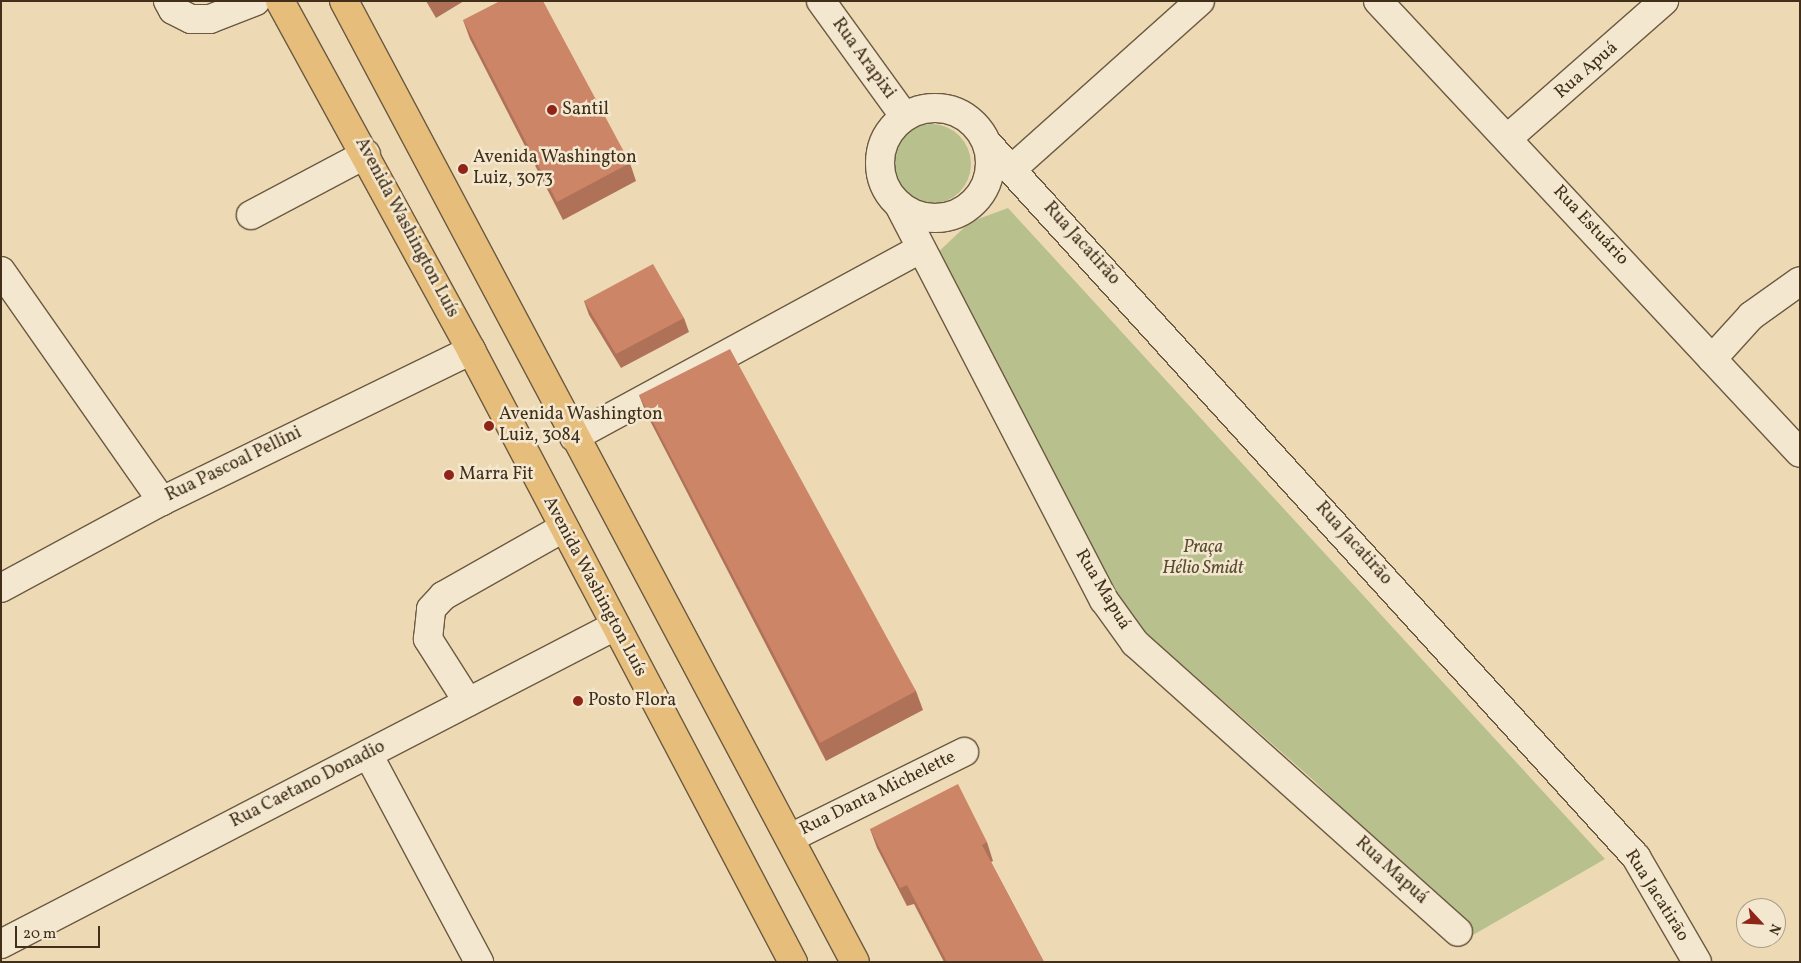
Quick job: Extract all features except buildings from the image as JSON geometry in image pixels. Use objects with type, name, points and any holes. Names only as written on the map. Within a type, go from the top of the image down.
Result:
[{"type":"highway","name":"Avenida Washington Luís","points":[[280,1],[366,154],[471,350],[563,528],[794,962]]},
{"type":"highway","points":[[344,1],[574,437],[792,837],[855,962]]},
{"type":"street","points":[[168,1],[173,10],[191,20],[210,19],[256,1]]},
{"type":"street","name":"Rua Arapixi","points":[[821,1],[905,117]]},
{"type":"street","points":[[1012,169],[1200,1]]},
{"type":"street","name":"Rua Estuário","points":[[1378,1],[1508,138],[1800,453]]},
{"type":"street","name":"Rua Apuá","points":[[1508,138],[1664,1]]},
{"type":"street","points":[[920,110],[952,110],[978,128],[987,143],[988,179],[967,209],[932,219],[898,205],[888,192],[880,160],[892,128],[905,117],[920,110]]},
{"type":"street","name":"Rua Jacatirão","points":[[987,143],[1630,850],[1697,962]]},
{"type":"street","points":[[251,215],[366,154]]},
{"type":"street","name":"Rua Mapuá","points":[[898,205],[919,250],[1104,600],[1136,643],[1458,932]]},
{"type":"street","points":[[574,437],[919,250]]},
{"type":"street","points":[[1,271],[162,501]]},
{"type":"street","points":[[1712,358],[1751,316],[1800,281]]},
{"type":"street","name":"Rua Pascoal Pellini","points":[[1,588],[162,501],[471,350]]},
{"type":"street","points":[[468,702],[428,639],[432,609],[444,596],[563,528]]},
{"type":"street","name":"Rua Caetano Donadio","points":[[1,944],[615,626]]},
{"type":"street","name":"Rua Danta Michelette","points":[[792,837],[964,752]]},
{"type":"street","points":[[368,754],[479,962]]},
{"type":"green space","points":[[931,124],[946,127],[959,136],[968,149],[971,164],[968,179],[959,192],[946,201],[931,204],[916,201],[903,192],[894,179],[891,164],[894,149],[903,136],[916,127]]},
{"type":"green space","name":"Praça Hélio Smidt","points":[[1008,208],[1605,859],[1473,935],[1312,779],[1129,618],[933,257],[970,222]]},
{"type":"place","name":"Santil","points":[[552,110]]},
{"type":"place","name":"Avenida Washington Luiz, 3073","points":[[463,169]]},
{"type":"place","name":"Avenida Washington Luiz, 3084","points":[[489,426]]},
{"type":"place","name":"Marra Fit","points":[[449,475]]},
{"type":"place","name":"Posto Flora","points":[[578,701]]}]
